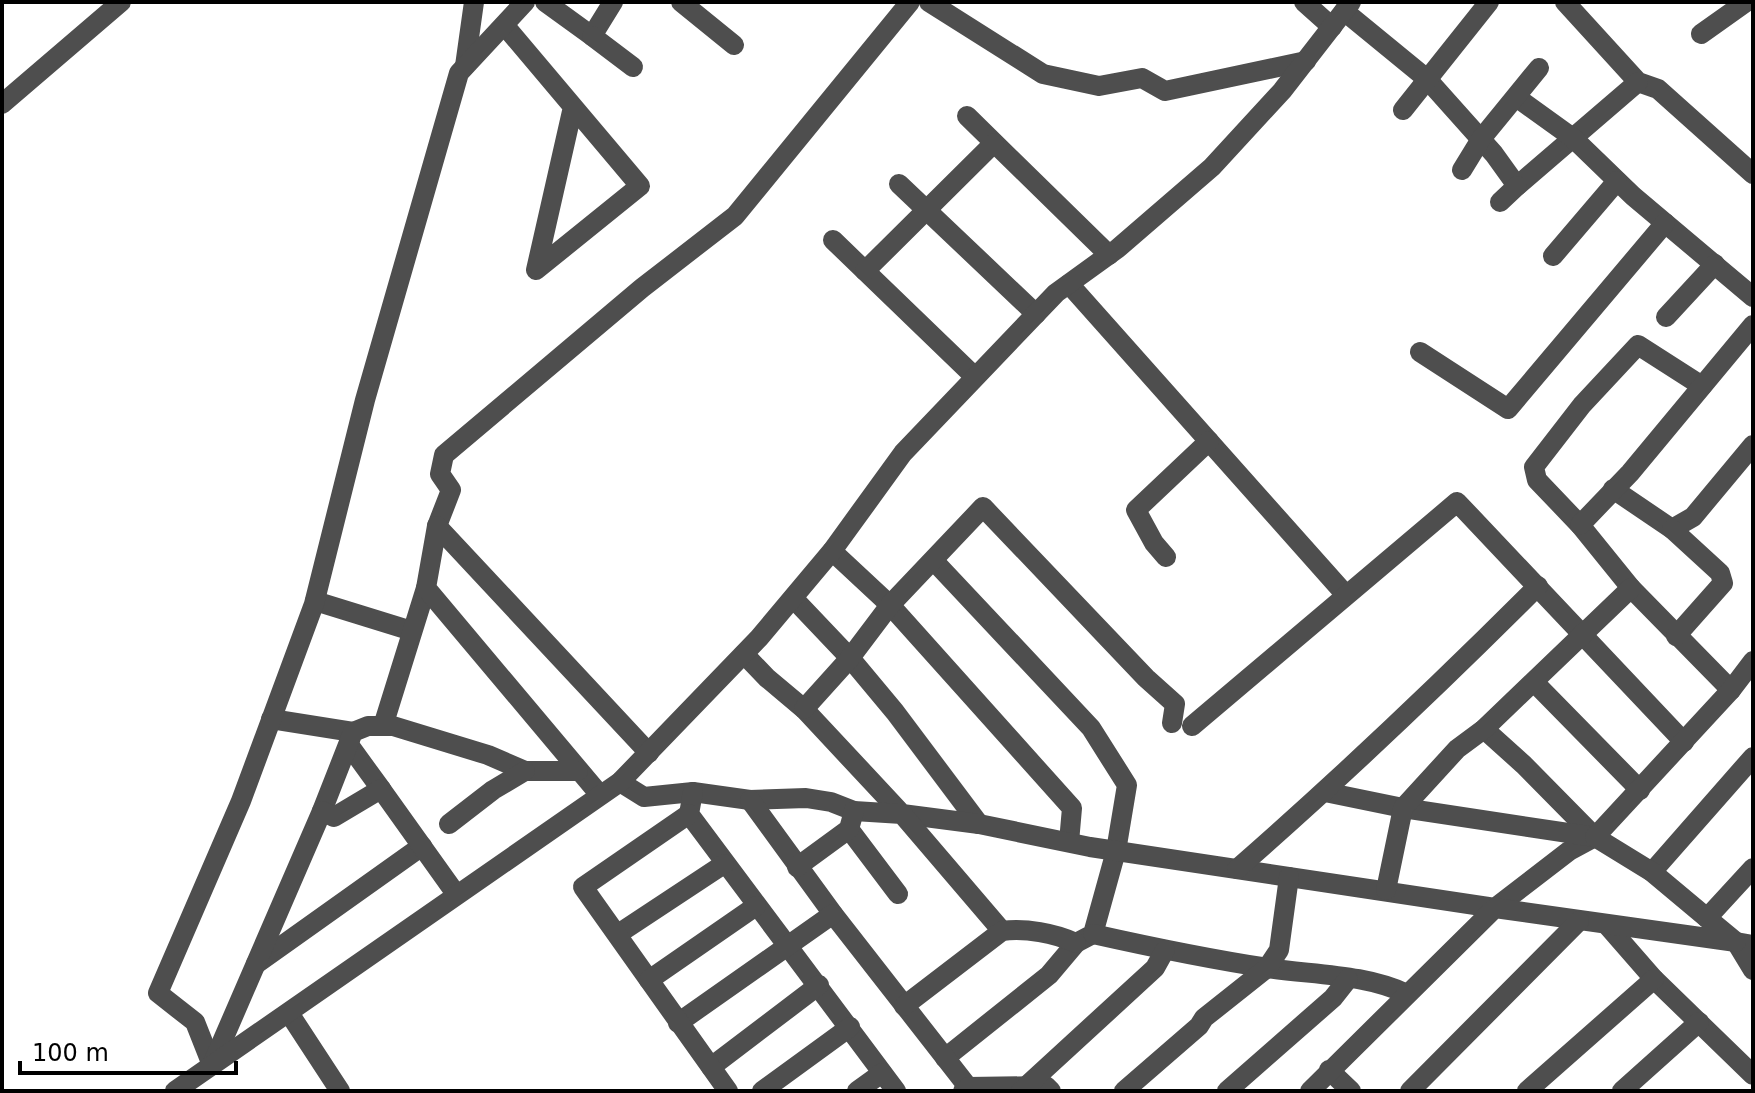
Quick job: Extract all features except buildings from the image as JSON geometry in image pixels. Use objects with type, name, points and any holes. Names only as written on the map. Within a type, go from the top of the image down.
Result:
[{"type":"street","points":[[2,104],[121,2]]},
{"type":"street","points":[[465,66],[474,2]]},
{"type":"street","points":[[212,1065],[195,1022],[158,993],[241,801],[315,601],[369,385],[459,73],[525,2]]},
{"type":"street","points":[[545,2],[633,67]]},
{"type":"street","points":[[592,36],[613,2]]},
{"type":"street","points":[[681,2],[734,45]]},
{"type":"street","points":[[383,726],[426,588],[437,526],[451,490],[440,474],[444,455],[642,288],[735,216],[910,2]]},
{"type":"street","points":[[929,2],[1043,74],[1099,86],[1142,78],[1165,91],[1306,61]]},
{"type":"street","points":[[1304,2],[1342,13],[1427,79],[1481,139],[1517,186]]},
{"type":"street","points":[[1403,110],[1489,2]]},
{"type":"street","points":[[1565,2],[1638,82],[1658,89],[1753,174]]},
{"type":"street","points":[[1701,34],[1746,2]]},
{"type":"street","points":[[175,1091],[620,782],[744,654],[793,598],[832,551],[903,453],[1056,293],[1109,255],[1212,167],[1282,91],[1342,13]]},
{"type":"street","points":[[505,26],[640,186],[536,270],[573,107]]},
{"type":"street","points":[[1462,170],[1481,139],[1539,68]]},
{"type":"street","points":[[1500,202],[1638,82]]},
{"type":"street","points":[[1516,97],[1573,138],[1617,181],[1753,297]]},
{"type":"street","points":[[967,116],[1109,255]]},
{"type":"street","points":[[865,271],[994,143]]},
{"type":"street","points":[[1553,256],[1617,181]]},
{"type":"street","points":[[899,184],[1036,314]]},
{"type":"street","points":[[1420,352],[1508,409],[1665,223]]},
{"type":"street","points":[[833,240],[975,377]]},
{"type":"street","points":[[1666,317],[1715,264]]},
{"type":"street","points":[[1069,284],[1345,594]]},
{"type":"street","points":[[1580,525],[1630,473],[1753,325]]},
{"type":"street","points":[[1702,386],[1638,345],[1582,405],[1534,467],[1537,480],[1580,525],[1631,588],[1731,690]]},
{"type":"street","points":[[1166,557],[1154,543],[1136,510],[1209,441]]},
{"type":"street","points":[[1672,529],[1693,517],[1753,445]]},
{"type":"street","points":[[1613,489],[1672,529],[1720,573],[1723,583],[1676,636]]},
{"type":"street","points":[[804,709],[850,658],[890,605],[983,507],[1146,678],[1175,704],[1182,725],[1457,502],[1684,742]]},
{"type":"street","points":[[437,526],[649,753]]},
{"type":"street","points":[[832,551],[890,605],[1072,808],[1069,842]]},
{"type":"street","points":[[934,561],[1091,728],[1127,785],[1116,851],[1084,938],[1049,975],[945,1058]]},
{"type":"street","points":[[1237,869],[1438,686],[1538,586]]},
{"type":"street","points":[[426,588],[600,795]]},
{"type":"street","points":[[1386,890],[1403,808],[1457,749],[1484,729],[1631,588]]},
{"type":"street","points":[[793,598],[850,658],[895,712],[979,824]]},
{"type":"street","points":[[315,601],[412,631]]},
{"type":"street","points":[[744,654],[804,709],[902,814],[1002,931]]},
{"type":"street","points":[[1310,1091],[1495,908],[1569,851],[1595,837],[1731,690],[1753,661]]},
{"type":"street","points":[[1534,682],[1640,790]]},
{"type":"street","points":[[271,719],[351,738],[381,789],[456,894]]},
{"type":"street","points":[[212,1065],[351,738],[368,726],[393,726],[488,755],[525,771],[578,771]]},
{"type":"street","points":[[1484,729],[1595,837],[1652,872],[1744,944],[1753,970]]},
{"type":"street","points":[[1652,872],[1753,757]]},
{"type":"street","points":[[449,824],[493,790],[525,771]]},
{"type":"street","points":[[620,782],[644,797],[693,792],[750,800],[806,798],[831,802],[852,820],[898,894]]},
{"type":"street","points":[[322,811],[334,817],[381,789]]},
{"type":"street","points":[[693,792],[689,814],[583,887],[728,1091]]},
{"type":"street","points":[[1325,792],[1403,808],[1595,837]]},
{"type":"street","points":[[750,800],[797,867],[967,1090],[1046,1086],[1051,1091]]},
{"type":"street","points":[[689,814],[896,1091]]},
{"type":"street","points":[[797,867],[852,820],[902,814],[979,824],[1116,851],[1744,944]]},
{"type":"street","points":[[256,964],[422,846]]},
{"type":"street","points":[[618,934],[724,864]]},
{"type":"street","points":[[1707,918],[1753,868]]},
{"type":"street","points":[[1124,1091],[1199,1026],[1204,1018],[1267,968],[1279,950],[1289,877]]},
{"type":"street","points":[[649,980],[756,906]]},
{"type":"street","points":[[678,1023],[833,914]]},
{"type":"street","points":[[1410,1091],[1579,921]]},
{"type":"street","points":[[1606,924],[1654,979],[1753,1077],[1740,1091]]},
{"type":"street","points":[[904,1006],[1002,931],[1015,929],[1385,984],[1407,994]]},
{"type":"street","points":[[1023,1089],[1155,968],[1165,950]]},
{"type":"street","points":[[1227,1091],[1333,998],[1348,979]]},
{"type":"street","points":[[1527,1091],[1654,979]]},
{"type":"street","points":[[711,1067],[819,985]]},
{"type":"street","points":[[289,1013],[333,1088]]},
{"type":"street","points":[[1622,1091],[1699,1022]]},
{"type":"street","points":[[762,1091],[850,1027]]},
{"type":"street","points":[[1329,1070],[1351,1091]]},
{"type":"street","points":[[857,1091],[882,1073]]}]
